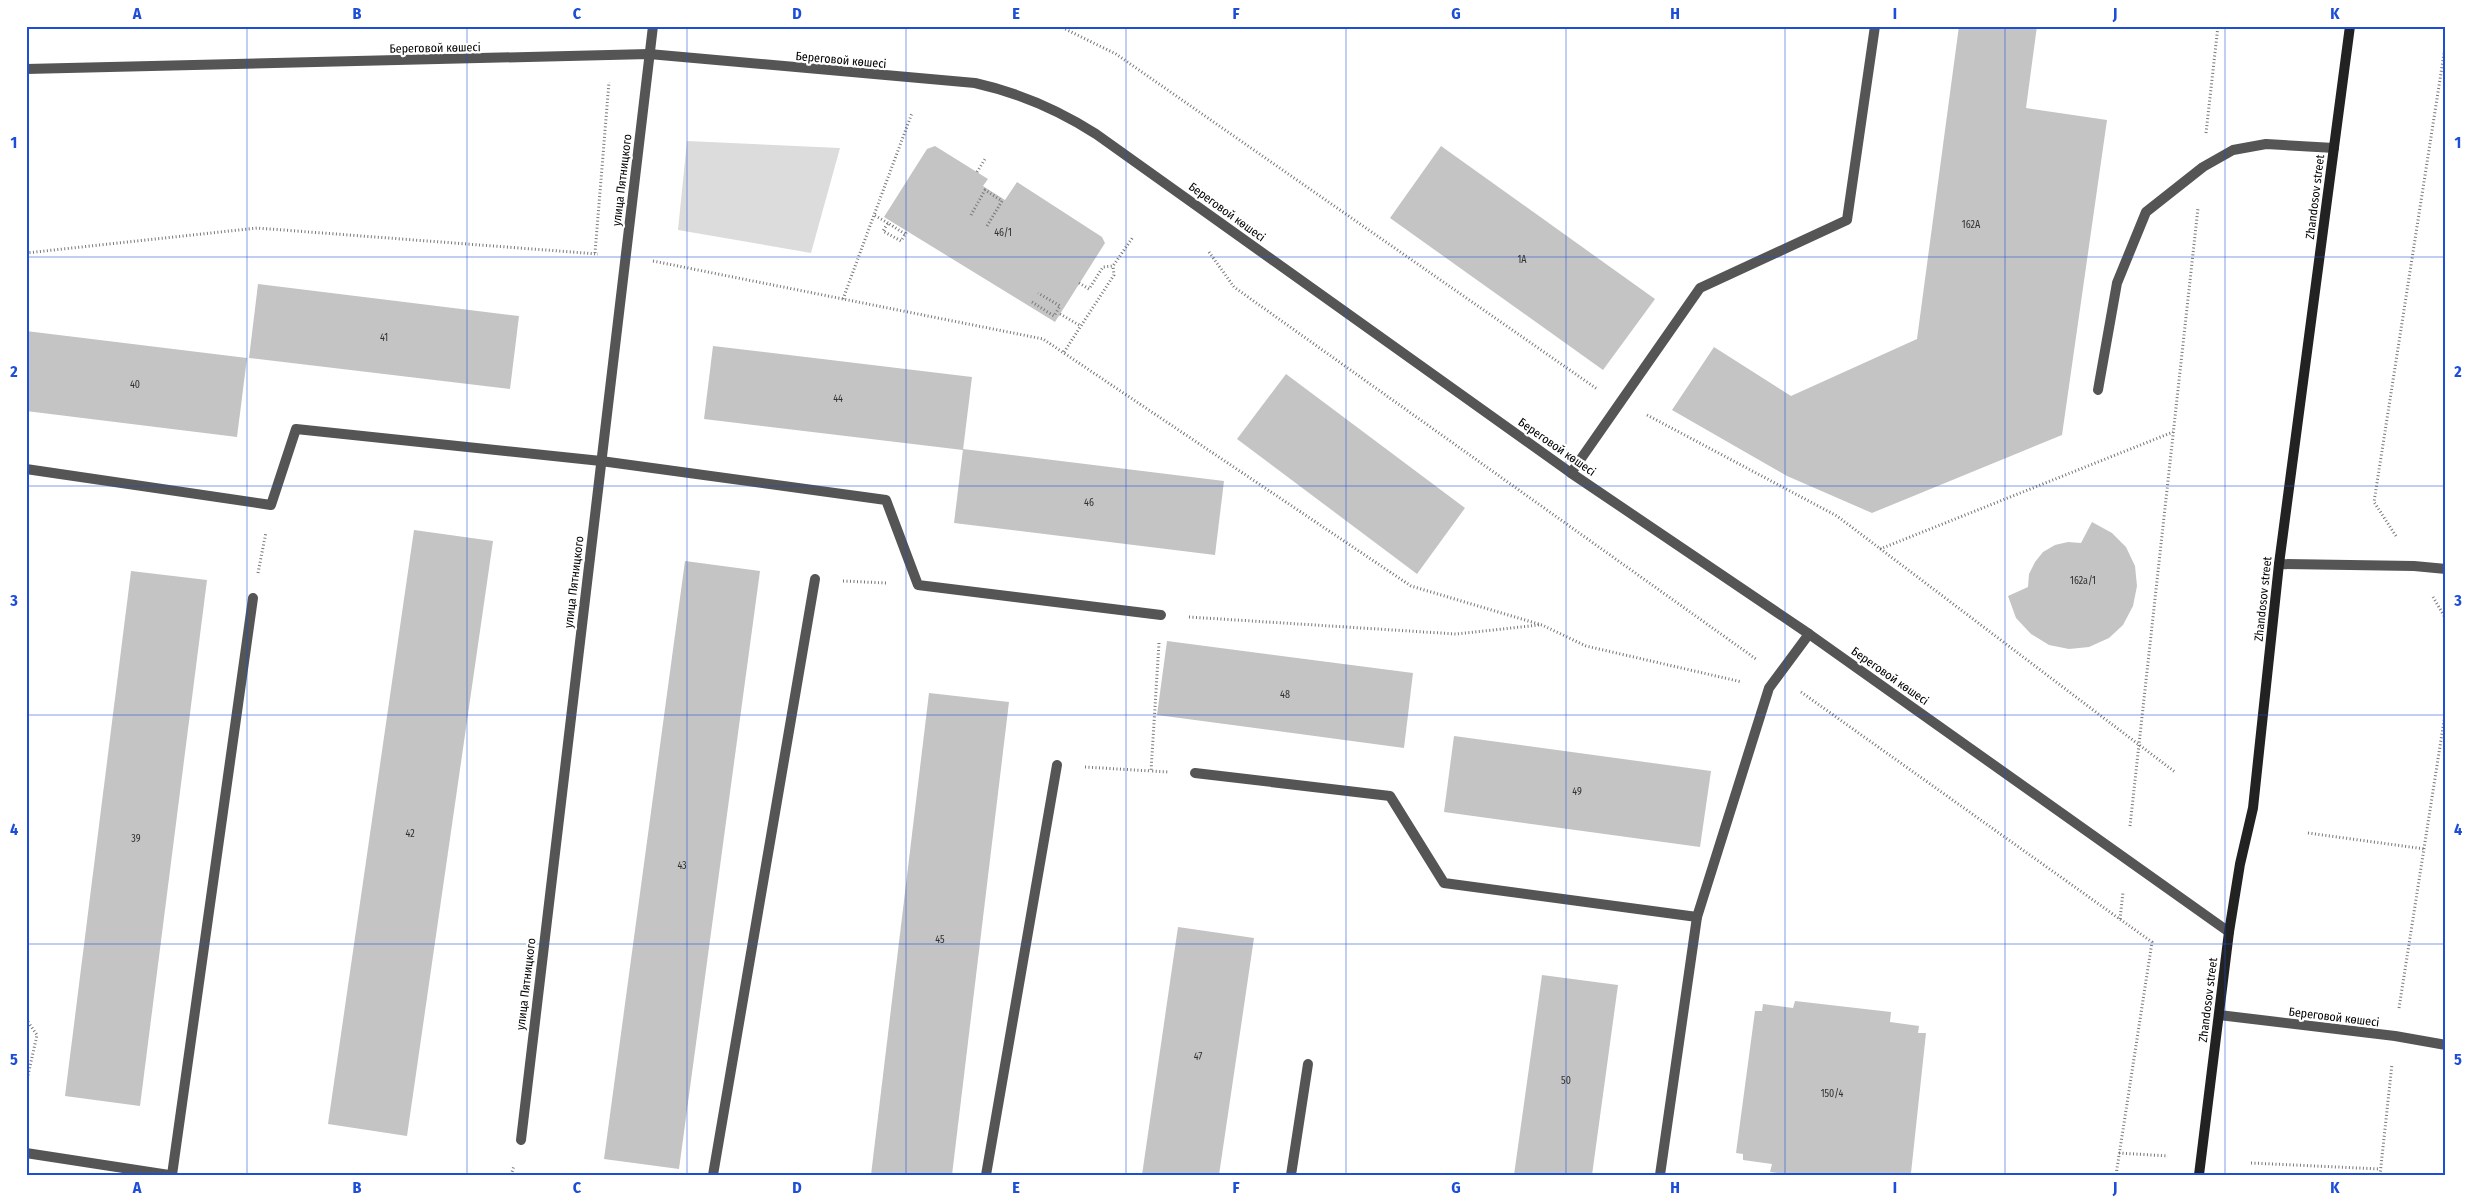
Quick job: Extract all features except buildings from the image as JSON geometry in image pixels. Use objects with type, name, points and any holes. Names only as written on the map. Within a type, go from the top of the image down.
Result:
[{"type":"main road","name":"Zhandosov street","points":[[2199,1175],[2229,932],[2240,864],[2253,808],[2280,564],[2350,26]]},
{"type":"street","name":"улица Пятницкого","points":[[520,1140],[653,26]]},
{"type":"street","points":[[1571,473],[1700,288],[1848,220],[1875,26]]},
{"type":"street","name":"Береговой көшесі","points":[[26,69],[649,54],[975,83],[1006,90],[1038,101],[1068,116],[1096,134],[1571,473],[1810,634],[2229,932]]},
{"type":"street","points":[[2098,390],[2117,283],[2146,212],[2202,167],[2234,150],[2266,144],[2334,148]]},
{"type":"street","points":[[26,469],[271,505],[296,429],[601,461],[886,500],[918,585],[1161,615]]},
{"type":"street","points":[[2280,564],[2414,566],[2446,569]]},
{"type":"street","points":[[713,1175],[815,579]]},
{"type":"street","points":[[26,1153],[170,1175],[253,598]]},
{"type":"street","points":[[1660,1175],[1698,917],[1769,688],[1810,634]]},
{"type":"street","points":[[986,1175],[1057,765]]},
{"type":"street","points":[[1195,773],[1390,796],[1444,883],[1698,917]]},
{"type":"street","name":"Береговой көшесі","points":[[2219,1016],[2395,1036],[2446,1045]]},
{"type":"street","points":[[1291,1175],[1308,1064]]},
{"type":"path","points":[[2139,744],[2218,26]]},
{"type":"path","points":[[2414,566],[2374,502],[2446,41]]},
{"type":"path","points":[[595,254],[610,56]]},
{"type":"path","points":[[609,81],[646,82]]},
{"type":"path","points":[[843,299],[912,113]]},
{"type":"path","points":[[977,172],[985,159]]},
{"type":"path","points":[[971,215],[985,190],[1002,201],[988,226]]},
{"type":"path","points":[[874,215],[906,232],[901,241],[883,231],[888,223]]},
{"type":"path","points":[[26,253],[257,228],[625,255],[1043,338],[1411,586],[1542,624],[1586,646],[1769,688]]},
{"type":"path","points":[[1064,352],[1114,275],[1114,266],[1133,237]]},
{"type":"path","points":[[1207,248],[1234,287],[2152,942],[2116,1175]]},
{"type":"path","points":[[1079,283],[1089,289],[1103,267],[1114,266]]},
{"type":"path","points":[[1032,302],[1054,316],[1060,306],[1038,293]]},
{"type":"path","points":[[1060,314],[1081,326]]},
{"type":"path","points":[[1880,549],[2173,432]]},
{"type":"path","points":[[253,598],[271,505]]},
{"type":"path","points":[[815,579],[918,585]]},
{"type":"path","points":[[1151,771],[1161,615],[1456,634],[1542,624]]},
{"type":"path","points":[[2380,1175],[2395,1036],[2446,708]]},
{"type":"path","points":[[1057,765],[1195,773]]},
{"type":"path","points":[[2308,833],[2425,849]]},
{"type":"path","points":[[26,1019],[37,1035],[26,1084]]},
{"type":"path","points":[[2119,1153],[2168,1156]]},
{"type":"path","points":[[2251,1163],[2380,1169]]},
{"type":"shaded area","points":[[687,141],[840,148],[811,253],[678,230]]}]
